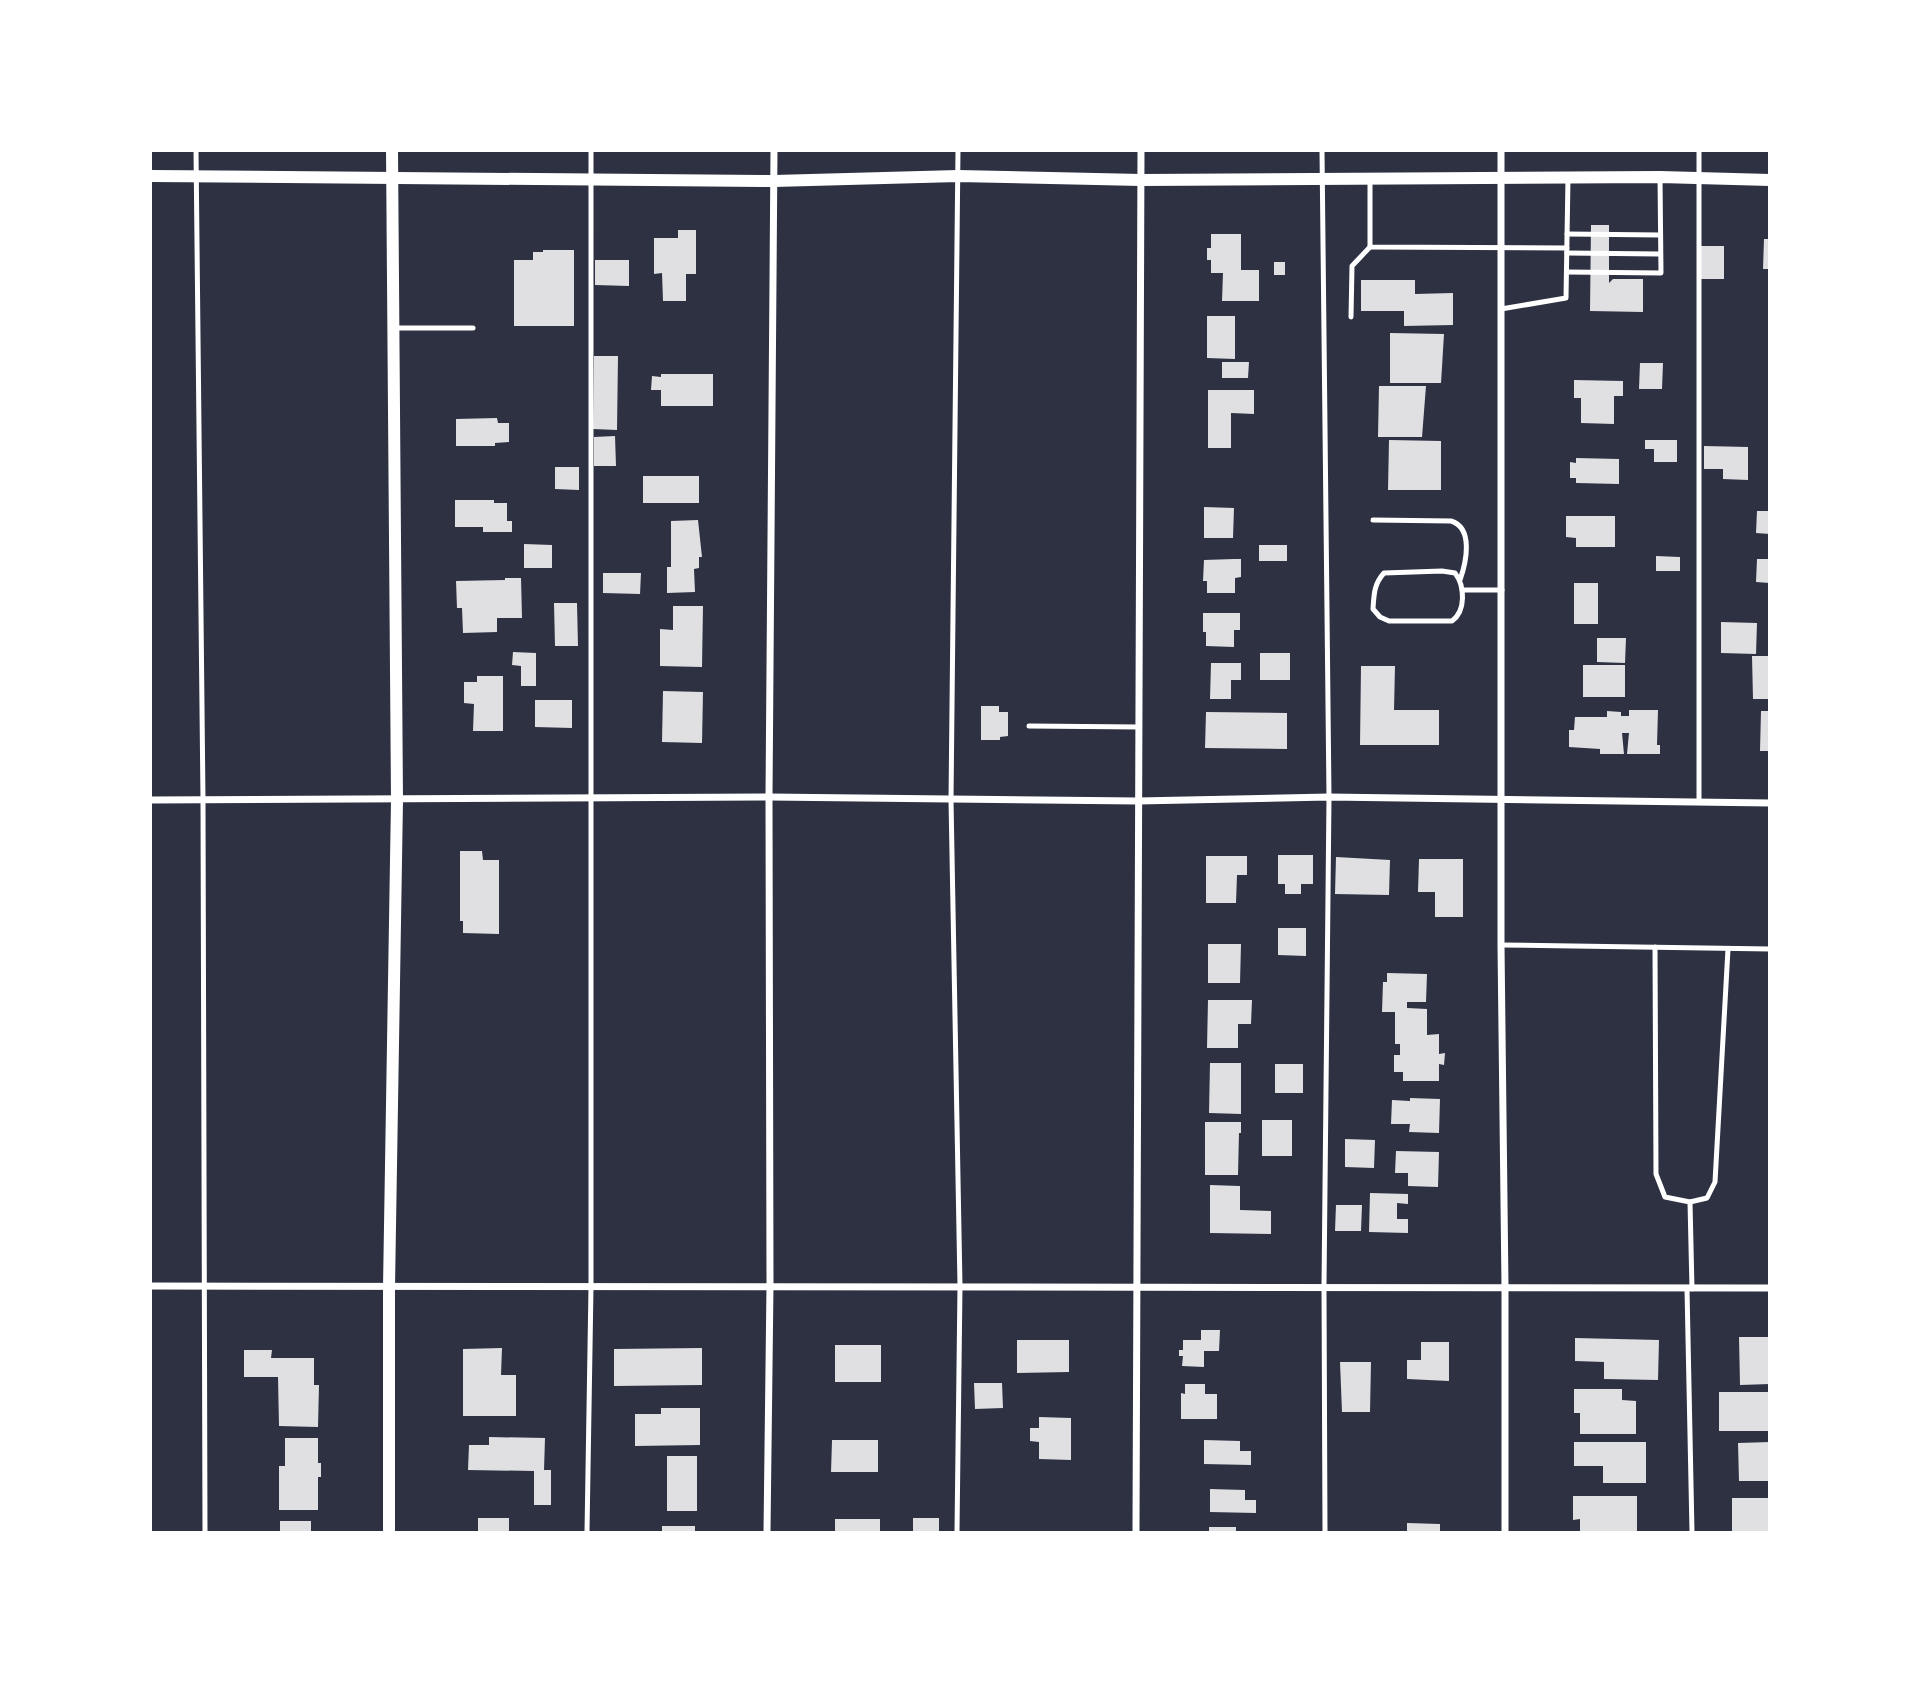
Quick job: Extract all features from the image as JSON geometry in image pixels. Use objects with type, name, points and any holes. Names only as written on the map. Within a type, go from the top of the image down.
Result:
[{"type":"street","points":[[389,1532],[389,1287],[397,800],[392,150]]},
{"type":"street","points":[[767,1532],[774,150]]},
{"type":"street","points":[[1136,1532],[1141,150]]},
{"type":"street","points":[[1501,150],[1501,945],[1506,1532]]},
{"type":"street","points":[[150,176],[774,181],[958,176],[1142,180],[1660,177],[1769,180]]},
{"type":"street","points":[[150,800],[769,797],[1138,801],[1329,797],[1769,803]]},
{"type":"street","points":[[150,1286],[1769,1288]]},
{"type":"lane","points":[[196,150],[203,800],[205,1532]]},
{"type":"lane","points":[[587,1532],[591,1287],[591,150]]},
{"type":"lane","points":[[957,1532],[960,1286],[951,800],[958,150]]},
{"type":"lane","points":[[1322,150],[1329,797],[1324,1286],[1325,1532]]},
{"type":"lane","points":[[1699,150],[1699,802]]},
{"type":"lane","points":[[1567,272],[1661,272],[1660,177]]},
{"type":"lane","points":[[1501,309],[1566,298],[1568,178]]},
{"type":"lane","points":[[1351,317],[1352,266],[1370,247],[1370,179]]},
{"type":"lane","points":[[1567,234],[1660,235]]},
{"type":"lane","points":[[1370,247],[1501,248],[1660,254]]},
{"type":"lane","points":[[394,327],[473,328]]},
{"type":"lane","points":[[1373,520],[1458,523],[1463,529],[1466,547],[1460,580],[1462,590],[1459,616],[1452,621],[1389,621],[1380,617],[1373,609],[1374,588],[1384,573],[1455,573],[1460,580]]},
{"type":"lane","points":[[1462,590],[1502,590]]},
{"type":"lane","points":[[1029,726],[1139,727]]},
{"type":"lane","points":[[1501,945],[1769,949]]},
{"type":"lane","points":[[1655,947],[1656,1174],[1665,1197],[1690,1202],[1707,1198],[1715,1182],[1728,949]]},
{"type":"lane","points":[[1690,1202],[1692,1532]]},
{"type":"building","points":[[1591,225],[1609,225],[1609,283],[1613,279],[1643,279],[1643,312],[1590,311]]},
{"type":"building","points":[[678,230],[696,230],[696,274],[686,274],[686,301],[663,301],[662,273],[654,274],[654,238],[678,238]]},
{"type":"building","points":[[1211,234],[1241,234],[1241,270],[1259,270],[1259,301],[1222,301],[1223,273],[1211,273],[1211,260],[1207,260],[1207,248],[1211,248]]},
{"type":"building","points":[[1764,239],[1770,239],[1770,269],[1763,269]]},
{"type":"building","points":[[1701,246],[1724,246],[1724,279],[1700,279]]},
{"type":"building","points":[[574,250],[574,326],[514,326],[514,260],[533,260],[533,252]]},
{"type":"building","points":[[595,260],[629,260],[629,286],[595,285]]},
{"type":"building","points":[[1274,262],[1285,262],[1285,275],[1274,275]]},
{"type":"building","points":[[1361,280],[1415,280],[1415,294],[1453,293],[1453,325],[1404,326],[1404,311],[1361,311]]},
{"type":"building","points":[[1207,316],[1235,316],[1235,359],[1207,358]]},
{"type":"building","points":[[1390,333],[1444,334],[1441,383],[1390,383]]},
{"type":"building","points":[[594,356],[618,356],[617,430],[593,429]]},
{"type":"building","points":[[1222,362],[1249,362],[1248,378],[1222,378]]},
{"type":"building","points":[[1640,363],[1663,363],[1662,389],[1639,389]]},
{"type":"building","points":[[661,374],[713,374],[713,406],[661,406],[661,390],[651,390],[652,376],[661,377]]},
{"type":"building","points":[[1574,380],[1623,381],[1623,396],[1614,396],[1614,424],[1581,423],[1581,398],[1574,398]]},
{"type":"building","points":[[1379,386],[1426,386],[1422,437],[1378,437]]},
{"type":"building","points":[[1208,390],[1254,390],[1254,414],[1231,413],[1231,448],[1208,448]]},
{"type":"building","points":[[497,418],[498,423],[509,423],[509,442],[495,443],[495,446],[456,446],[456,419]]},
{"type":"building","points":[[615,436],[616,466],[594,466],[594,437]]},
{"type":"building","points":[[1389,440],[1441,441],[1441,490],[1388,490]]},
{"type":"building","points":[[1645,440],[1677,440],[1677,462],[1654,462],[1654,449],[1645,449]]},
{"type":"building","points":[[1704,446],[1748,447],[1748,480],[1723,479],[1723,469],[1704,469]]},
{"type":"building","points":[[1576,458],[1619,459],[1619,484],[1576,483],[1576,478],[1570,478],[1570,462],[1576,463]]},
{"type":"building","points":[[555,467],[579,467],[579,490],[555,489]]},
{"type":"building","points":[[643,476],[699,476],[699,503],[643,503]]},
{"type":"building","points":[[455,500],[494,500],[494,503],[507,503],[507,521],[512,521],[512,532],[483,532],[483,527],[455,527]]},
{"type":"building","points":[[1204,507],[1234,508],[1233,538],[1204,538]]},
{"type":"building","points":[[1757,511],[1770,511],[1770,534],[1756,533]]},
{"type":"building","points":[[1566,516],[1615,516],[1615,547],[1576,547],[1576,538],[1566,537]]},
{"type":"building","points":[[698,520],[702,557],[699,557],[699,568],[694,569],[695,592],[667,593],[667,567],[671,567],[671,521]]},
{"type":"building","points":[[524,544],[552,545],[552,568],[524,568]]},
{"type":"building","points":[[1259,545],[1287,545],[1287,561],[1259,561]]},
{"type":"building","points":[[1656,556],[1680,557],[1680,571],[1656,571]]},
{"type":"building","points":[[1241,559],[1241,577],[1235,578],[1235,593],[1207,593],[1207,581],[1203,581],[1204,560]]},
{"type":"building","points":[[1757,559],[1770,559],[1770,583],[1756,582]]},
{"type":"building","points":[[603,573],[641,573],[640,594],[603,593]]},
{"type":"building","points":[[521,578],[522,618],[497,618],[497,632],[463,633],[462,608],[457,608],[456,581]]},
{"type":"building","points":[[1574,583],[1598,583],[1598,624],[1574,624]]},
{"type":"building","points":[[554,603],[577,603],[578,646],[555,646]]},
{"type":"building","points":[[673,606],[703,606],[702,667],[660,666],[660,629],[673,630]]},
{"type":"building","points":[[1203,613],[1240,613],[1240,630],[1234,630],[1234,647],[1206,646]]},
{"type":"building","points":[[1721,622],[1757,623],[1756,654],[1721,653]]},
{"type":"building","points":[[1597,638],[1626,638],[1625,663],[1597,662]]},
{"type":"building","points":[[513,652],[536,653],[536,686],[521,686],[521,666],[512,665]]},
{"type":"building","points":[[1260,653],[1290,653],[1290,680],[1260,680]]},
{"type":"building","points":[[1752,656],[1770,656],[1770,699],[1753,699]]},
{"type":"building","points":[[1211,663],[1241,663],[1241,680],[1231,680],[1231,699],[1210,699]]},
{"type":"building","points":[[1583,665],[1625,665],[1625,697],[1583,697]]},
{"type":"building","points":[[1361,666],[1395,666],[1394,710],[1439,710],[1439,745],[1360,745]]},
{"type":"building","points":[[477,676],[503,676],[503,731],[473,731],[474,704],[464,703],[464,682],[477,682]]},
{"type":"building","points":[[663,691],[703,692],[702,743],[662,742]]},
{"type":"building","points":[[535,700],[572,700],[572,728],[535,727]]},
{"type":"building","points":[[981,706],[999,706],[999,712],[1008,712],[1008,736],[1000,737],[1000,740],[981,740]]},
{"type":"building","points":[[1629,710],[1658,710],[1657,745],[1660,745],[1660,754],[1627,754],[1629,733],[1622,733],[1624,754],[1600,754],[1600,749],[1569,747],[1569,730],[1574,730],[1575,717],[1607,717],[1607,711],[1621,712],[1621,716],[1629,716]]},
{"type":"building","points":[[1761,711],[1770,711],[1770,751],[1760,751]]},
{"type":"building","points":[[1206,712],[1287,713],[1287,749],[1205,748]]},
{"type":"building","points":[[460,851],[482,851],[483,860],[499,860],[499,934],[463,933],[463,921],[460,921]]},
{"type":"building","points":[[1278,855],[1313,855],[1313,884],[1301,884],[1301,894],[1285,894],[1285,884],[1278,884]]},
{"type":"building","points":[[1206,856],[1247,856],[1247,875],[1237,875],[1236,903],[1206,903]]},
{"type":"building","points":[[1336,857],[1390,860],[1389,895],[1335,894]]},
{"type":"building","points":[[1419,859],[1463,859],[1463,917],[1435,917],[1435,892],[1418,892]]},
{"type":"building","points":[[1278,928],[1306,928],[1306,956],[1278,955]]},
{"type":"building","points":[[1208,944],[1241,944],[1240,983],[1208,983]]},
{"type":"building","points":[[1387,973],[1427,974],[1426,1002],[1407,1002],[1407,1008],[1427,1009],[1427,1035],[1439,1034],[1439,1054],[1445,1053],[1444,1065],[1439,1064],[1439,1081],[1403,1081],[1403,1072],[1394,1072],[1394,1055],[1400,1055],[1400,1044],[1395,1044],[1395,1012],[1382,1012],[1383,982],[1387,982]]},
{"type":"building","points":[[1208,1000],[1252,1000],[1251,1024],[1238,1024],[1238,1048],[1207,1048]]},
{"type":"building","points":[[1210,1063],[1241,1063],[1241,1114],[1209,1113]]},
{"type":"building","points":[[1275,1064],[1303,1064],[1303,1093],[1275,1093]]},
{"type":"building","points":[[1410,1098],[1440,1099],[1439,1133],[1409,1132],[1410,1124],[1391,1124],[1392,1100],[1410,1101]]},
{"type":"building","points":[[1262,1120],[1292,1120],[1292,1156],[1262,1156]]},
{"type":"building","points":[[1205,1122],[1241,1122],[1238,1175],[1205,1175]]},
{"type":"building","points":[[1345,1139],[1375,1140],[1374,1168],[1345,1167]]},
{"type":"building","points":[[1396,1151],[1439,1152],[1438,1187],[1408,1186],[1408,1173],[1395,1173]]},
{"type":"building","points":[[1210,1185],[1240,1186],[1240,1210],[1271,1211],[1271,1234],[1210,1233]]},
{"type":"building","points":[[1370,1193],[1408,1194],[1408,1204],[1397,1203],[1397,1219],[1408,1219],[1408,1233],[1369,1232]]},
{"type":"building","points":[[1336,1205],[1362,1205],[1361,1231],[1335,1231]]},
{"type":"building","points":[[1201,1330],[1220,1330],[1219,1351],[1204,1351],[1204,1367],[1182,1366],[1183,1356],[1179,1356],[1179,1350],[1183,1350],[1183,1340],[1201,1340]]},
{"type":"building","points":[[1739,1337],[1770,1337],[1770,1384],[1740,1385]]},
{"type":"building","points":[[1575,1338],[1659,1340],[1658,1380],[1604,1379],[1604,1362],[1575,1361]]},
{"type":"building","points":[[1017,1340],[1069,1340],[1069,1372],[1017,1373]]},
{"type":"building","points":[[1421,1342],[1449,1342],[1449,1381],[1407,1379],[1407,1360],[1421,1360]]},
{"type":"building","points":[[835,1345],[881,1345],[881,1382],[835,1382]]},
{"type":"building","points":[[502,1348],[501,1375],[516,1375],[516,1416],[463,1416],[463,1349]]},
{"type":"building","points":[[702,1348],[702,1385],[614,1386],[614,1349]]},
{"type":"building","points":[[244,1350],[272,1350],[271,1358],[314,1358],[314,1385],[319,1385],[318,1427],[279,1426],[278,1377],[244,1377]]},
{"type":"building","points":[[1340,1362],[1371,1362],[1370,1412],[1342,1412]]},
{"type":"building","points":[[974,1383],[1002,1383],[1003,1408],[975,1409]]},
{"type":"building","points":[[1185,1384],[1205,1384],[1205,1394],[1217,1394],[1217,1419],[1181,1419],[1181,1393],[1185,1394]]},
{"type":"building","points":[[1574,1389],[1622,1389],[1622,1400],[1636,1401],[1636,1434],[1580,1434],[1580,1413],[1574,1413]]},
{"type":"building","points":[[1719,1392],[1770,1392],[1770,1431],[1719,1431]]},
{"type":"building","points":[[661,1408],[700,1408],[700,1445],[635,1446],[635,1414],[661,1414]]},
{"type":"building","points":[[1039,1417],[1071,1418],[1071,1460],[1039,1459],[1039,1442],[1030,1441],[1030,1428],[1039,1428]]},
{"type":"building","points":[[489,1437],[545,1438],[544,1470],[551,1470],[551,1505],[534,1505],[534,1471],[468,1470],[469,1445],[489,1445]]},
{"type":"building","points":[[285,1438],[318,1438],[321,1477],[318,1477],[318,1510],[279,1510],[279,1466],[285,1466]]},
{"type":"building","points":[[832,1440],[878,1440],[878,1472],[831,1472]]},
{"type":"building","points":[[1204,1440],[1240,1441],[1240,1451],[1251,1451],[1251,1465],[1204,1464]]},
{"type":"building","points":[[1574,1442],[1646,1442],[1646,1483],[1603,1483],[1603,1466],[1574,1466]]},
{"type":"building","points":[[1770,1442],[1770,1481],[1739,1481],[1738,1443]]},
{"type":"building","points":[[667,1456],[697,1456],[697,1511],[667,1511]]},
{"type":"building","points":[[1210,1489],[1245,1490],[1245,1500],[1256,1500],[1256,1513],[1210,1512]]},
{"type":"building","points":[[1573,1496],[1637,1496],[1637,1532],[1580,1532],[1580,1519],[1573,1520]]},
{"type":"building","points":[[1732,1498],[1770,1498],[1770,1532],[1732,1532]]},
{"type":"building","points":[[478,1518],[509,1518],[509,1532],[478,1532]]},
{"type":"building","points":[[913,1518],[939,1518],[939,1532],[913,1532]]},
{"type":"building","points":[[835,1519],[880,1519],[880,1532],[835,1532]]},
{"type":"building","points":[[280,1521],[311,1521],[311,1532],[280,1532]]},
{"type":"building","points":[[1407,1523],[1440,1524],[1440,1532],[1407,1532]]},
{"type":"building","points":[[662,1526],[695,1526],[695,1532],[662,1532]]},
{"type":"building","points":[[1209,1527],[1236,1527],[1236,1532],[1209,1532]]}]
